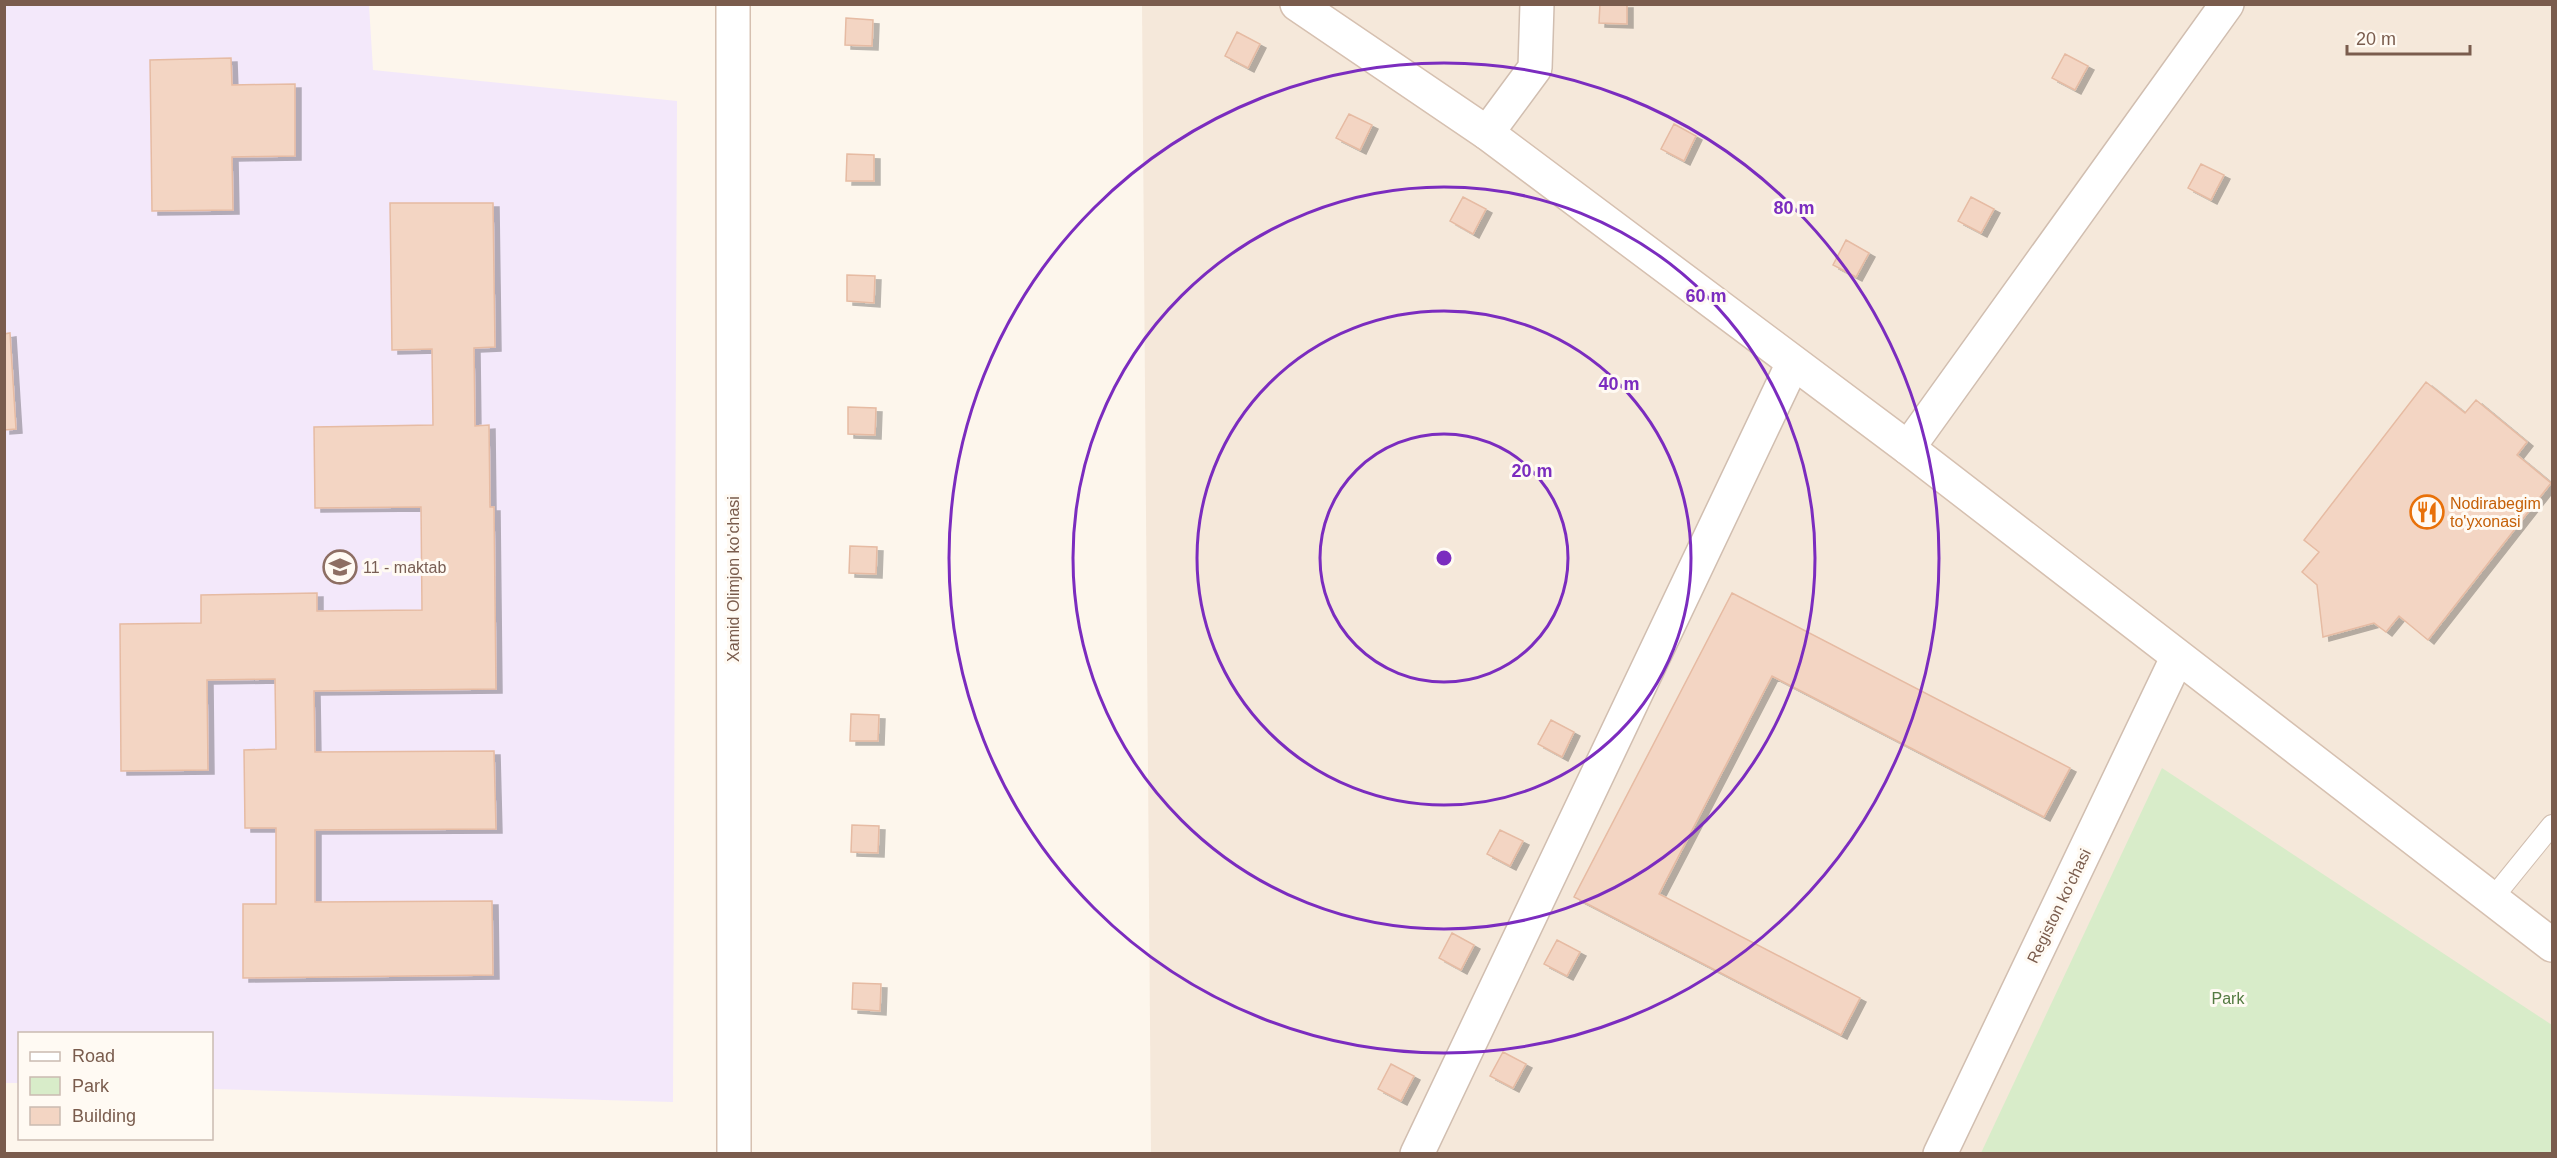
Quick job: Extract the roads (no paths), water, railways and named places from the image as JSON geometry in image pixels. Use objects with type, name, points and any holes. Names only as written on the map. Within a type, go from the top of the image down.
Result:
[{"type":"street","name":"Xamid Olimjon ko'chasi","points":[[733,4],[734,1154]]},
{"type":"street","points":[[1297,4],[1487,134],[1908,448],[2177,658],[2553,945]]},
{"type":"street","points":[[1487,134],[1535,68],[1537,4]]},
{"type":"street","points":[[1908,448],[2227,4]]},
{"type":"street","points":[[1417,1154],[1793,363]]},
{"type":"street","name":"Registon ko'chasi","points":[[1940,1154],[2177,658]]},
{"type":"lane","points":[[2492,899],[2553,825]]},
{"type":"place","name":"Nodirabegim to'yxonasi","points":[[2427,512]]},
{"type":"place","name":"11 - maktab","points":[[340,567]]},
{"type":"park label","name":"Park","points":[[2228,998]]}]
